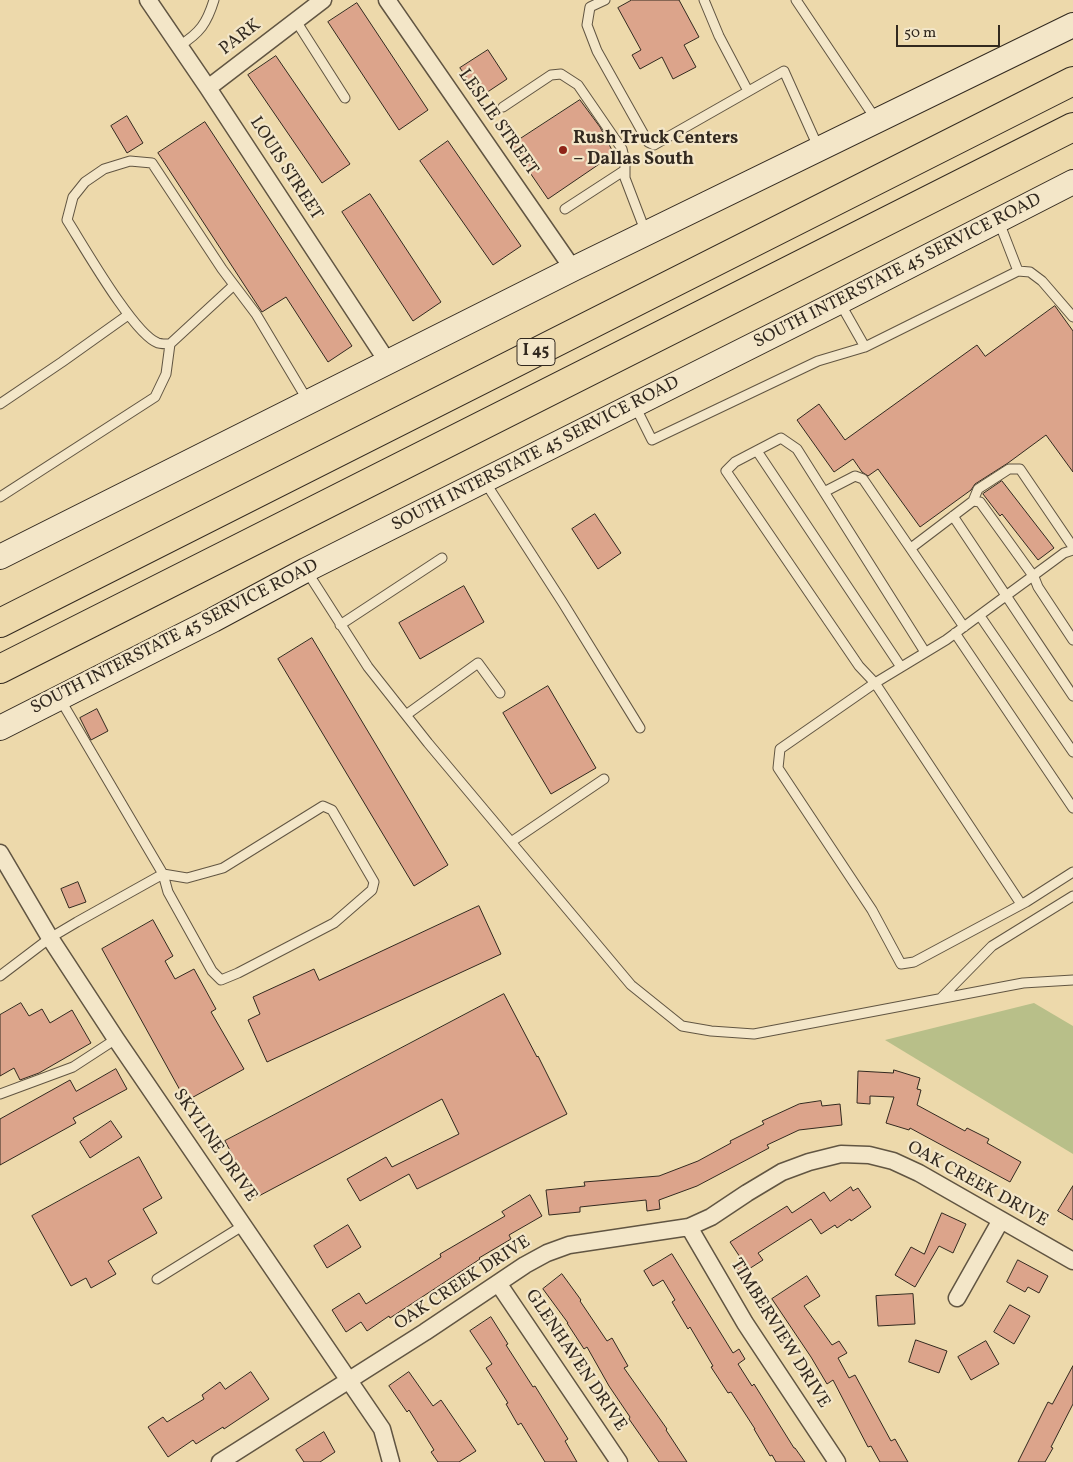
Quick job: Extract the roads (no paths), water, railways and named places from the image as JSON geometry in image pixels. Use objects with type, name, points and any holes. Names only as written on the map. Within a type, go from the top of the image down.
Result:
[{"type":"highway","name":"I 45","points":[[0,624],[1073,81]]},
{"type":"highway","name":"I 45","points":[[0,669],[1073,127]]},
{"type":"main road","points":[[0,557],[387,361],[1073,25]]},
{"type":"main road","name":"SOUTH INTERSTATE 45 SERVICE ROAD","points":[[0,728],[213,620],[306,570],[635,406],[1073,182]]},
{"type":"street","name":"LOUIS STREET","points":[[148,0],[387,361]]},
{"type":"street","name":"PARK","points":[[208,88],[323,0]]},
{"type":"street","name":"LESLIE STREET","points":[[387,0],[573,269]]},
{"type":"street","name":"SKYLINE DRIVE","points":[[0,853],[50,938],[116,1040],[382,1429],[391,1462]]},
{"type":"street","name":"OAK CREEK DRIVE","points":[[220,1462],[350,1381],[498,1283],[547,1253],[570,1245],[689,1227],[711,1217],[782,1172],[809,1162],[841,1154],[869,1155],[893,1161],[919,1173],[1073,1261]]},
{"type":"street","points":[[957,1298],[1001,1220]]},
{"type":"street","name":"TIMBERVIEW DRIVE","points":[[689,1227],[745,1323],[837,1462]]},
{"type":"street","name":"GLENHAVEN DRIVE","points":[[498,1283],[620,1462]]},
{"type":"lane","points":[[179,46],[194,36],[208,19],[214,0]]},
{"type":"lane","points":[[605,0],[590,7],[587,25],[597,51],[648,142],[654,145],[784,71],[819,149]]},
{"type":"lane","points":[[704,0],[719,36],[748,91]]},
{"type":"lane","points":[[796,0],[877,121]]},
{"type":"lane","points":[[296,21],[345,98]]},
{"type":"lane","points":[[503,106],[551,75],[560,74],[578,84],[622,149],[628,189],[646,233]]},
{"type":"lane","points":[[170,344],[158,343],[147,335],[128,315],[68,220],[73,197],[85,182],[104,169],[130,161],[152,163],[234,285],[256,314],[309,402]]},
{"type":"lane","points":[[565,209],[625,170]]},
{"type":"lane","points":[[998,219],[1018,271]]},
{"type":"lane","points":[[635,406],[652,440],[818,360],[866,347],[1018,271],[1030,272],[1042,280],[1073,317]]},
{"type":"lane","points":[[0,497],[155,397],[166,374],[170,344],[234,285]]},
{"type":"lane","points":[[839,302],[866,347]]},
{"type":"lane","points":[[0,404],[128,315]]},
{"type":"lane","points":[[925,652],[797,449],[781,438],[735,462],[726,471],[859,666],[875,683],[1021,904]]},
{"type":"lane","points":[[757,451],[901,667]]},
{"type":"lane","points":[[911,548],[973,501],[978,489],[1009,469],[1020,469],[1073,548],[964,627],[875,683],[780,749],[778,768],[872,910],[901,964],[914,962],[1021,904],[1073,872]]},
{"type":"lane","points":[[824,492],[855,476],[863,479],[964,627]]},
{"type":"lane","points":[[484,482],[563,603],[640,728]]},
{"type":"lane","points":[[973,501],[980,502],[1034,577],[1038,588],[1073,640]]},
{"type":"lane","points":[[953,516],[1073,696]]},
{"type":"lane","points":[[340,625],[442,558]]},
{"type":"lane","points":[[306,570],[368,667],[406,715],[631,985],[682,1026],[711,1031],[754,1034],[1023,983],[1073,980]]},
{"type":"lane","points":[[980,616],[1073,752]]},
{"type":"lane","points":[[955,633],[1073,808]]},
{"type":"lane","points":[[406,715],[478,663],[500,694]]},
{"type":"lane","points":[[0,976],[50,938],[164,874],[187,878],[223,868],[323,806],[332,810],[374,882],[372,890],[334,923],[221,980],[212,972],[168,892],[164,874],[60,698]]},
{"type":"lane","points":[[511,842],[604,779]]},
{"type":"lane","points":[[941,999],[992,946],[1073,896]]},
{"type":"lane","points":[[0,1094],[73,1066],[116,1040]]},
{"type":"lane","points":[[157,1279],[244,1225]]},
{"type":"place","name":"Rush Truck Centers – Dallas South","points":[[563,150]]}]
